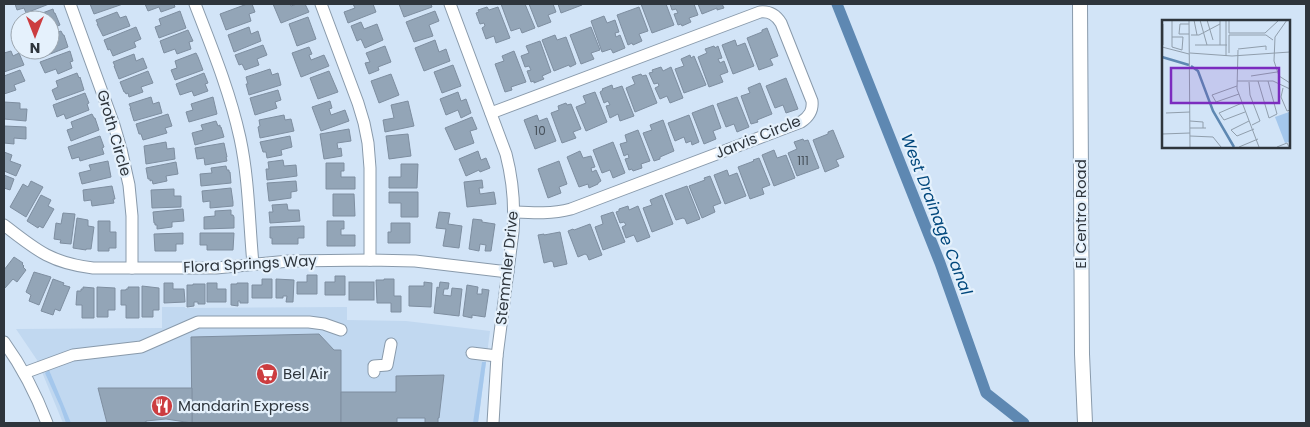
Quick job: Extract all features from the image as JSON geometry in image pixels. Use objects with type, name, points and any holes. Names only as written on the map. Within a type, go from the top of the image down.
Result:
[{"type":"main road","name":"El Centro Road","points":[[1080,4],[1082,344],[1085,423]]},
{"type":"street","name":"Groth Circle","points":[[70,4],[121,149],[132,216],[132,268]]},
{"type":"street","points":[[195,4],[219,67],[240,140],[248,198],[253,264]]},
{"type":"street","points":[[321,4],[358,103],[367,136],[370,168],[370,260]]},
{"type":"street","name":"Stemmler Drive","points":[[450,4],[506,154],[514,196],[508,272],[497,356],[493,423]]},
{"type":"street","name":"Jarvis Circle","points":[[492,113],[760,12],[773,14],[781,23],[812,100],[810,113],[802,122],[580,206],[540,214],[514,212]]},
{"type":"street","name":"Flora Springs Way","points":[[4,226],[31,247],[47,256],[76,266],[93,268],[216,268],[290,261],[370,260],[415,261],[508,272]]},
{"type":"street","points":[[24,373],[73,355],[141,347],[198,322],[309,322],[324,324],[342,330]]},
{"type":"street","points":[[4,342],[24,373],[47,423]]},
{"type":"street","points":[[374,372],[374,366],[387,365],[391,344]]},
{"type":"street","points":[[472,353],[497,356]]},
{"type":"shaded area","points":[[162,307],[347,307],[347,320],[406,321],[490,331],[478,423],[63,423],[37,360],[16,329],[162,328]]},
{"type":"shaded area","points":[[482,362],[486,362],[478,423],[473,423]]},
{"type":"shaded area","points":[[49,370],[71,423],[66,423],[45,373]]},
{"type":"building","points":[[15,4],[49,4],[34,10],[25,10],[24,8],[17,10]]},
{"type":"building","points":[[90,4],[123,4],[94,14]]},
{"type":"building","points":[[145,4],[174,4],[175,7],[161,12],[159,7],[148,11]]},
{"type":"building","points":[[252,4],[255,12],[249,14],[251,21],[226,30],[220,14]]},
{"type":"building","points":[[273,4],[290,4],[291,6],[305,4],[309,12],[281,23]]},
{"type":"building","points":[[353,4],[373,4],[376,12],[348,23],[344,12],[355,8]]},
{"type":"building","points":[[399,4],[431,4],[432,7],[404,17]]},
{"type":"building","points":[[501,4],[525,4],[535,28],[522,33],[520,28],[511,31]]},
{"type":"building","points":[[529,4],[553,4],[556,12],[548,15],[551,22],[538,27]]},
{"type":"building","points":[[558,4],[582,4],[582,5],[561,13]]},
{"type":"building","points":[[641,4],[666,4],[674,25],[652,33]]},
{"type":"building","points":[[670,4],[694,4],[698,15],[689,18],[691,22],[682,26],[681,24],[678,25],[674,14],[678,13],[676,9],[672,10]]},
{"type":"building","points":[[698,4],[722,4],[724,8],[717,10],[717,8],[702,14]]},
{"type":"building","points":[[487,7],[489,10],[498,7],[510,38],[496,43],[494,36],[486,39],[482,28],[485,26],[484,23],[480,24],[476,13],[479,12],[478,10]]},
{"type":"building","points":[[639,7],[648,31],[639,34],[642,41],[628,45],[617,15]]},
{"type":"building","points":[[180,11],[186,28],[159,38],[155,27],[161,25],[159,19]]},
{"type":"building","points":[[435,11],[439,21],[429,25],[433,36],[414,42],[406,22]]},
{"type":"building","points":[[117,12],[120,18],[126,16],[130,26],[103,36],[96,20]]},
{"type":"building","points":[[604,16],[607,23],[615,20],[619,32],[615,33],[616,37],[620,35],[625,48],[613,53],[611,49],[602,52],[591,21]]},
{"type":"building","points":[[308,17],[316,39],[297,46],[289,24]]},
{"type":"building","points":[[361,22],[364,29],[377,24],[383,40],[365,48],[361,39],[357,41],[351,26]]},
{"type":"building","points":[[136,27],[141,39],[134,42],[136,47],[113,56],[104,40]]},
{"type":"building","points":[[249,27],[251,34],[258,31],[261,41],[234,52],[228,35]]},
{"type":"building","points":[[591,27],[600,50],[591,53],[594,59],[581,64],[570,35]]},
{"type":"building","points":[[767,28],[778,56],[770,59],[773,65],[759,70],[747,38]]},
{"type":"building","points":[[188,30],[193,41],[189,42],[191,49],[177,54],[175,49],[164,53],[160,41]]},
{"type":"building","points":[[60,31],[64,35],[68,47],[60,50]]},
{"type":"building","points":[[555,35],[557,40],[566,37],[576,64],[554,71],[542,40]]},
{"type":"building","points":[[435,40],[439,52],[446,49],[450,61],[424,71],[415,48]]},
{"type":"building","points":[[735,40],[737,46],[745,43],[754,66],[733,74],[722,45]]},
{"type":"building","points":[[540,41],[551,72],[542,76],[544,79],[534,83],[534,81],[531,82],[527,71],[531,70],[529,66],[525,67],[521,56],[529,53],[526,46]]},
{"type":"building","points":[[263,45],[267,55],[257,59],[259,65],[245,70],[242,64],[239,65],[235,55]]},
{"type":"building","points":[[385,46],[391,62],[378,67],[379,70],[369,74],[365,63],[370,62],[366,53]]},
{"type":"building","points":[[714,46],[715,48],[718,46],[722,58],[718,59],[720,63],[724,61],[728,72],[720,75],[723,82],[709,87],[698,57],[707,53],[705,49]]},
{"type":"building","points":[[309,47],[312,54],[309,55],[311,60],[324,55],[329,66],[301,77],[292,53]]},
{"type":"building","points":[[10,51],[10,60],[22,60],[24,65],[4,72],[4,53]]},
{"type":"building","points":[[70,51],[73,61],[70,62],[72,68],[58,74],[56,69],[45,73],[40,62],[60,60],[60,55]]},
{"type":"building","points":[[514,51],[526,82],[511,87],[512,90],[505,92],[495,64],[504,61],[502,56]]},
{"type":"building","points":[[196,53],[203,70],[175,80],[171,70],[177,68],[175,61]]},
{"type":"building","points":[[134,54],[136,61],[143,58],[147,68],[119,79],[113,62]]},
{"type":"building","points":[[690,55],[691,58],[694,56],[706,85],[684,93],[675,69],[684,66],[681,59]]},
{"type":"building","points":[[453,65],[461,86],[442,93],[434,72]]},
{"type":"building","points":[[661,67],[663,71],[671,67],[683,98],[670,103],[667,96],[660,99],[655,88],[659,86],[658,83],[654,84],[649,73]]},
{"type":"building","points":[[270,69],[272,75],[278,73],[281,85],[249,95],[246,77]]},
{"type":"building","points":[[20,70],[25,81],[14,85],[16,90],[4,94],[4,76]]},
{"type":"building","points":[[148,71],[153,83],[141,87],[143,92],[129,97],[128,93],[124,92],[120,82]]},
{"type":"building","points":[[329,71],[338,92],[318,99],[310,78]]},
{"type":"building","points":[[77,73],[84,90],[56,100],[52,90],[58,87],[56,81]]},
{"type":"building","points":[[204,73],[208,83],[205,84],[208,91],[194,96],[192,91],[180,95],[176,84]]},
{"type":"building","points":[[391,74],[399,95],[379,103],[371,81]]},
{"type":"building","points":[[641,74],[642,76],[646,75],[657,103],[635,112],[626,88],[635,84],[632,77]]},
{"type":"building","points":[[786,78],[798,109],[786,113],[783,105],[775,108],[766,86]]},
{"type":"building","points":[[760,83],[772,114],[751,124],[741,96],[750,93],[748,88]]},
{"type":"building","points":[[612,85],[613,89],[622,86],[634,116],[620,121],[618,114],[610,118],[606,106],[610,105],[608,101],[604,103],[600,92],[602,89]]},
{"type":"building","points":[[278,90],[281,100],[275,102],[277,108],[255,115],[250,98]]},
{"type":"building","points":[[458,92],[461,101],[466,99],[471,113],[461,118],[458,110],[446,115],[440,99]]},
{"type":"building","points":[[595,92],[607,122],[586,131],[576,107],[586,103],[583,96]]},
{"type":"building","points":[[85,93],[89,103],[87,104],[89,110],[66,119],[64,114],[57,117],[53,105]]},
{"type":"building","points":[[151,97],[153,104],[159,102],[162,113],[134,121],[129,104]]},
{"type":"building","points":[[213,97],[217,114],[189,122],[186,112],[193,110],[191,104]]},
{"type":"building","points":[[737,97],[749,127],[737,132],[734,124],[726,127],[717,104]]},
{"type":"building","points":[[330,101],[332,108],[329,109],[331,115],[345,110],[349,121],[321,131],[312,107]]},
{"type":"building","points":[[408,101],[414,126],[385,132],[383,120],[394,118],[391,105]]},
{"type":"building","points":[[4,102],[20,103],[20,109],[27,109],[26,121],[4,119]]},
{"type":"building","points":[[566,103],[567,105],[571,104],[581,129],[573,132],[576,138],[562,143],[551,113],[559,110],[558,106]]},
{"type":"building","points":[[713,105],[721,128],[713,131],[716,139],[704,144],[692,113]]},
{"type":"building","points":[[92,114],[99,130],[71,141],[67,130],[73,128],[71,122]]},
{"type":"building","points":[[168,114],[172,126],[165,128],[167,133],[143,140],[136,124]]},
{"type":"building","points":[[284,115],[285,120],[291,119],[294,131],[260,138],[259,120]]},
{"type":"building","points":[[537,115],[539,121],[547,118],[556,141],[535,149],[524,120]]},
{"type":"building","points":[[689,115],[699,142],[692,145],[691,141],[686,143],[684,137],[675,141],[668,123]]},
{"type":"building","points":[[472,117],[477,129],[470,131],[474,143],[455,150],[445,128]]},
{"type":"building","points":[[663,120],[674,151],[654,161],[643,133],[652,130],[650,125]]},
{"type":"building","points":[[216,121],[218,126],[220,125],[221,127],[224,137],[195,145],[192,133],[203,130],[201,125]]},
{"type":"building","points":[[4,126],[26,127],[26,139],[14,138],[14,144],[4,143]]},
{"type":"building","points":[[349,129],[351,141],[337,143],[338,149],[341,148],[342,156],[324,159],[320,134]]},
{"type":"building","points":[[638,130],[650,161],[641,164],[642,168],[633,171],[632,169],[629,170],[625,159],[629,158],[628,154],[624,156],[620,144],[627,142],[625,135]]},
{"type":"building","points":[[833,130],[844,157],[836,160],[839,166],[825,172],[813,140]]},
{"type":"building","points":[[408,134],[411,156],[389,159],[386,136]]},
{"type":"building","points":[[100,136],[104,147],[102,148],[104,154],[80,161],[79,157],[72,159],[68,147]]},
{"type":"building","points":[[290,136],[292,147],[281,150],[282,155],[267,158],[260,142]]},
{"type":"building","points":[[803,139],[804,141],[808,140],[819,168],[797,176],[788,153],[797,149],[794,142]]},
{"type":"building","points":[[166,142],[167,149],[174,148],[175,159],[146,164],[144,146]]},
{"type":"building","points":[[613,142],[625,173],[613,178],[610,170],[602,173],[593,150]]},
{"type":"building","points":[[224,143],[227,161],[205,165],[204,158],[197,159],[195,148]]},
{"type":"building","points":[[774,150],[777,158],[786,155],[795,178],[774,186],[762,155]]},
{"type":"building","points":[[478,151],[481,160],[486,158],[490,168],[480,172],[479,170],[466,176],[459,159]]},
{"type":"building","points":[[580,151],[583,158],[591,156],[595,167],[591,168],[592,172],[596,170],[601,181],[589,188],[588,184],[579,187],[567,157]]},
{"type":"building","points":[[4,152],[12,155],[10,161],[21,165],[16,176],[4,171]]},
{"type":"building","points":[[759,158],[770,185],[762,188],[764,194],[750,199],[738,167]]},
{"type":"building","points":[[283,160],[284,166],[296,165],[297,176],[267,180],[266,169],[269,169],[268,162]]},
{"type":"building","points":[[108,161],[111,177],[82,184],[79,173],[91,170],[89,165]]},
{"type":"building","points":[[559,161],[567,184],[559,187],[561,193],[548,198],[538,169]]},
{"type":"building","points":[[176,162],[178,174],[166,176],[167,181],[153,184],[152,180],[148,179],[146,168]]},
{"type":"building","points":[[326,163],[344,163],[344,171],[341,171],[341,177],[355,177],[355,189],[326,189]]},
{"type":"building","points":[[401,164],[418,164],[417,188],[389,188],[389,177],[401,177]]},
{"type":"building","points":[[226,166],[230,172],[231,183],[201,186],[200,174],[212,173],[211,168]]},
{"type":"building","points":[[727,170],[729,176],[737,173],[746,196],[725,204],[714,175]]},
{"type":"building","points":[[4,175],[14,179],[10,190],[4,188]]},
{"type":"building","points":[[710,176],[721,203],[713,206],[715,212],[702,218],[689,186]]},
{"type":"building","points":[[482,180],[483,188],[479,188],[480,194],[494,192],[496,204],[467,207],[464,182]]},
{"type":"building","points":[[31,181],[43,187],[26,217],[10,207],[23,184],[28,187]]},
{"type":"building","points":[[296,181],[297,191],[291,192],[291,198],[269,201],[267,183]]},
{"type":"building","points":[[112,186],[114,203],[92,206],[91,200],[84,201],[83,190]]},
{"type":"building","points":[[687,186],[700,219],[687,224],[683,218],[676,220],[665,194]]},
{"type":"building","points":[[231,188],[233,206],[210,208],[210,201],[203,202],[202,191]]},
{"type":"building","points":[[174,189],[174,196],[181,196],[181,207],[152,208],[151,190]]},
{"type":"building","points":[[389,192],[418,192],[418,217],[401,217],[401,203],[389,203]]},
{"type":"building","points":[[333,194],[354,194],[355,216],[333,216]]},
{"type":"building","points":[[41,195],[51,200],[48,206],[54,209],[43,228],[39,226],[38,228],[27,221]]},
{"type":"building","points":[[662,195],[673,224],[652,232],[643,208],[652,205],[650,200]]},
{"type":"building","points":[[287,204],[288,210],[299,210],[300,221],[270,223],[269,212],[273,212],[272,205]]},
{"type":"building","points":[[628,206],[629,210],[638,206],[650,237],[637,242],[634,235],[626,238],[622,227],[626,225],[624,222],[620,223],[616,212]]},
{"type":"building","points":[[183,209],[184,221],[172,222],[172,227],[157,229],[157,225],[154,223],[153,212]]},
{"type":"building","points":[[231,210],[231,215],[234,217],[234,228],[204,229],[204,217],[215,216],[215,211]]},
{"type":"building","points":[[439,212],[450,213],[448,224],[462,226],[459,248],[443,246],[446,229],[436,228]]},
{"type":"building","points":[[613,212],[625,242],[603,250],[595,227],[603,224],[601,216]]},
{"type":"building","points":[[63,213],[75,214],[71,244],[60,243],[61,240],[54,239],[56,223],[61,224]]},
{"type":"building","points":[[77,218],[88,220],[88,226],[94,227],[91,249],[73,248]]},
{"type":"building","points":[[473,219],[495,224],[491,251],[485,251],[486,245],[480,244],[479,251],[469,249]]},
{"type":"building","points":[[98,221],[110,221],[110,232],[116,232],[116,248],[109,248],[109,251],[98,251]]},
{"type":"building","points":[[327,221],[344,221],[344,229],[341,229],[341,235],[355,235],[355,246],[327,246]]},
{"type":"building","points":[[391,223],[410,223],[410,243],[388,243],[388,232],[391,232]]},
{"type":"building","points":[[590,224],[602,255],[589,260],[585,254],[578,257],[568,231]]},
{"type":"building","points":[[304,226],[304,238],[298,238],[298,244],[272,244],[270,227]]},
{"type":"building","points":[[560,232],[567,264],[554,267],[551,261],[544,263],[538,235]]},
{"type":"building","points":[[183,233],[183,244],[176,244],[176,251],[155,251],[154,234]]},
{"type":"building","points":[[200,233],[234,233],[233,250],[207,250],[207,245],[200,245]]},
{"type":"building","points":[[14,257],[23,263],[23,267],[26,270],[17,282],[13,279],[5,288],[4,270]]},
{"type":"building","points":[[34,272],[51,277],[39,305],[29,301],[31,295],[26,292]]},
{"type":"building","points":[[307,275],[317,275],[317,294],[297,294],[297,282],[307,282]]},
{"type":"building","points":[[335,276],[345,276],[345,295],[325,295],[325,282],[335,282]]},
{"type":"building","points":[[53,279],[70,287],[60,311],[55,309],[53,315],[41,311]]},
{"type":"building","points":[[262,279],[272,279],[272,298],[252,298],[252,285],[262,285]]},
{"type":"building","points":[[276,279],[294,280],[293,302],[286,302],[287,296],[276,298]]},
{"type":"building","points":[[394,279],[394,296],[401,296],[401,312],[391,312],[391,303],[377,303],[376,280]]},
{"type":"building","points":[[349,282],[374,282],[374,300],[349,300]]},
{"type":"building","points":[[424,282],[432,283],[431,307],[409,306],[409,286],[424,286]]},
{"type":"building","points":[[440,282],[449,283],[448,289],[444,289],[443,295],[451,296],[452,288],[462,289],[459,316],[434,313],[437,287],[439,288]]},
{"type":"building","points":[[164,283],[173,283],[173,289],[184,289],[185,302],[164,303]]},
{"type":"building","points":[[207,283],[217,283],[217,289],[226,289],[226,302],[207,302]]},
{"type":"building","points":[[248,283],[248,303],[240,303],[238,301],[238,306],[231,305],[231,284]]},
{"type":"building","points":[[205,284],[205,304],[194,302],[194,306],[187,307],[187,285]]},
{"type":"building","points":[[467,285],[478,287],[477,294],[482,294],[482,289],[489,290],[485,317],[472,315],[472,318],[463,316]]},
{"type":"building","points":[[142,286],[159,288],[159,310],[153,310],[153,317],[142,317]]},
{"type":"building","points":[[83,287],[94,288],[94,318],[82,318],[82,305],[76,305],[77,291],[81,291]]},
{"type":"building","points":[[97,287],[115,288],[115,310],[108,310],[108,317],[97,317]]},
{"type":"building","points":[[128,287],[139,287],[139,318],[126,318],[126,305],[121,305],[121,290],[126,290]]},
{"type":"building","name":"Bel Air","points":[[319,334],[334,350],[341,350],[341,423],[192,423],[191,337]]},
{"type":"building","points":[[444,375],[438,423],[425,423],[425,418],[397,418],[397,423],[341,423],[341,392],[396,392],[396,376]]},
{"type":"building","points":[[98,388],[192,388],[192,423],[166,419],[142,423],[107,423]]},
{"type":"waterway","name":"West Drainage Canal","points":[[837,4],[940,263],[986,393],[1024,423]]},
{"type":"place","name":"Bel Air","points":[[267,374]]},
{"type":"place","name":"Mandarin Express","points":[[162,406]]}]
